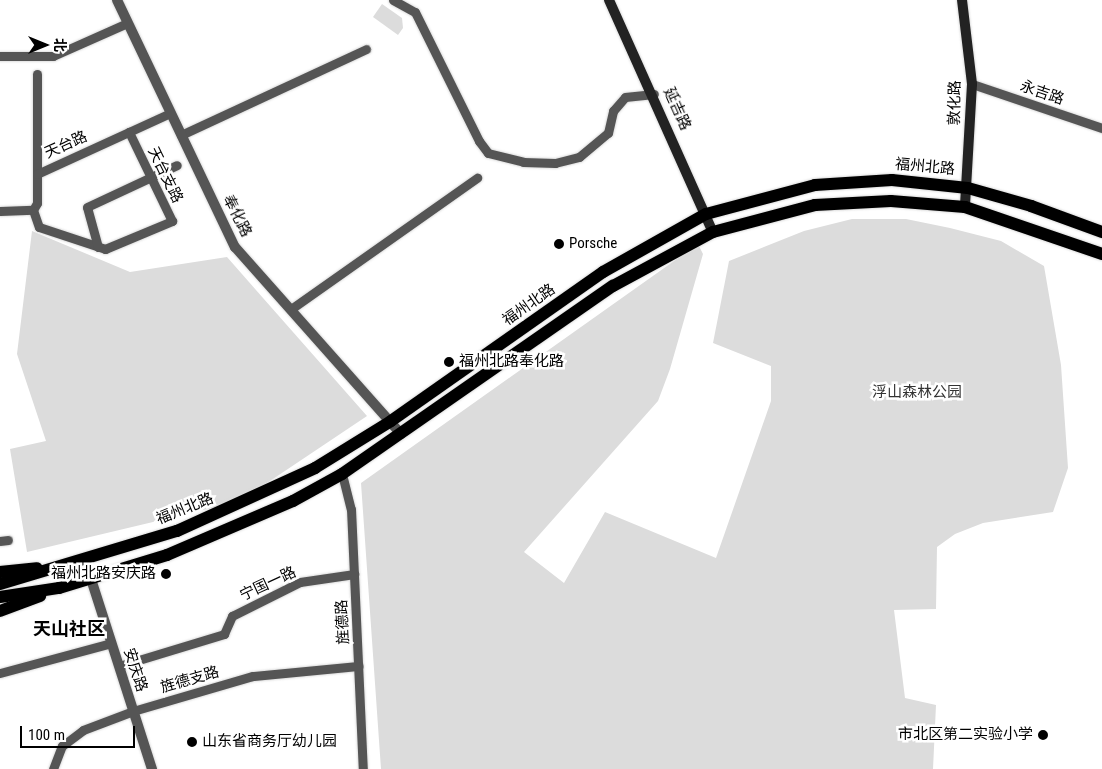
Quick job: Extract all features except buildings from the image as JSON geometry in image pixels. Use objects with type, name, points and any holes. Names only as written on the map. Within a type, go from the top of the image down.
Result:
[{"type":"main road","name":"延吉路","points":[[609,0],[654,94],[713,232]]},
{"type":"main road","name":"敦化路","points":[[962,0],[972,84],[968,188],[965,207]]},
{"type":"main road","name":"福州北路","points":[[0,584],[59,565],[125,549],[253,499],[315,468],[391,421],[603,272],[706,214],[815,185],[857,180],[968,188],[1031,206],[1102,232]]},
{"type":"main road","points":[[0,611],[59,588],[202,543],[257,519],[342,474],[613,286],[713,232],[815,205],[856,201],[965,207],[1102,254]]},
{"type":"main road","points":[[0,574],[59,565]]},
{"type":"main road","points":[[0,597],[59,588]]},
{"type":"main road","points":[[0,606],[26,602]]},
{"type":"street","name":"奉化路","points":[[117,0],[235,247],[401,434]]},
{"type":"street","points":[[393,0],[415,12],[479,141],[488,153],[523,162],[555,163],[579,157],[608,133],[613,112],[624,97],[654,94]]},
{"type":"street","points":[[0,56],[53,56],[127,23]]},
{"type":"street","points":[[181,135],[366,49]]},
{"type":"street","points":[[37,74],[37,174]]},
{"type":"street","name":"永吉路","points":[[972,84],[1102,128]]},
{"type":"street","name":"天台路","points":[[33,210],[37,202],[37,174],[170,113]]},
{"type":"street","name":"天台支路","points":[[98,247],[105,249],[172,221],[129,132]]},
{"type":"street","points":[[98,247],[87,206],[177,165]]},
{"type":"street","points":[[291,309],[477,178]]},
{"type":"street","points":[[0,210],[33,210],[39,227],[98,247]]},
{"type":"street","name":"旌德路","points":[[342,474],[351,509],[363,769]]},
{"type":"street","name":"宁国一路","points":[[119,666],[224,634],[232,616],[300,582],[354,574]]},
{"type":"street","name":"安庆路","points":[[90,579],[152,769]]},
{"type":"street","points":[[0,673],[111,643]]},
{"type":"street","name":"旌德支路","points":[[53,769],[62,746],[83,730],[133,711],[253,676],[359,666]]},
{"type":"green space","points":[[382,4],[402,18],[403,28],[398,35],[373,17]]},
{"type":"green space","name":"浮山森林公园","points":[[852,219],[906,219],[950,228],[1001,241],[1044,266],[1061,365],[1068,468],[1053,512],[983,523],[955,534],[937,547],[936,609],[894,610],[905,698],[936,705],[933,769],[381,769],[361,483],[698,244],[703,254],[670,369],[658,401],[524,552],[564,583],[605,512],[716,558],[771,401],[771,366],[713,343],[729,261],[804,231]]},
{"type":"green space","points":[[32,231],[130,272],[227,257],[367,416],[264,485],[216,507],[27,552],[10,449],[46,441],[17,354]]},
{"type":"place","name":"Porsche","points":[[559,244]]},
{"type":"place","name":"福州北路奉化路","points":[[449,362]]},
{"type":"place","name":"福州北路安庆路","points":[[166,574]]},
{"type":"place","name":"市北区第二实验小学","points":[[1043,735]]},
{"type":"place","name":"山东省商务厅幼儿园","points":[[192,742]]},
{"type":"district","name":"天山社区","points":[[69,629]]}]
